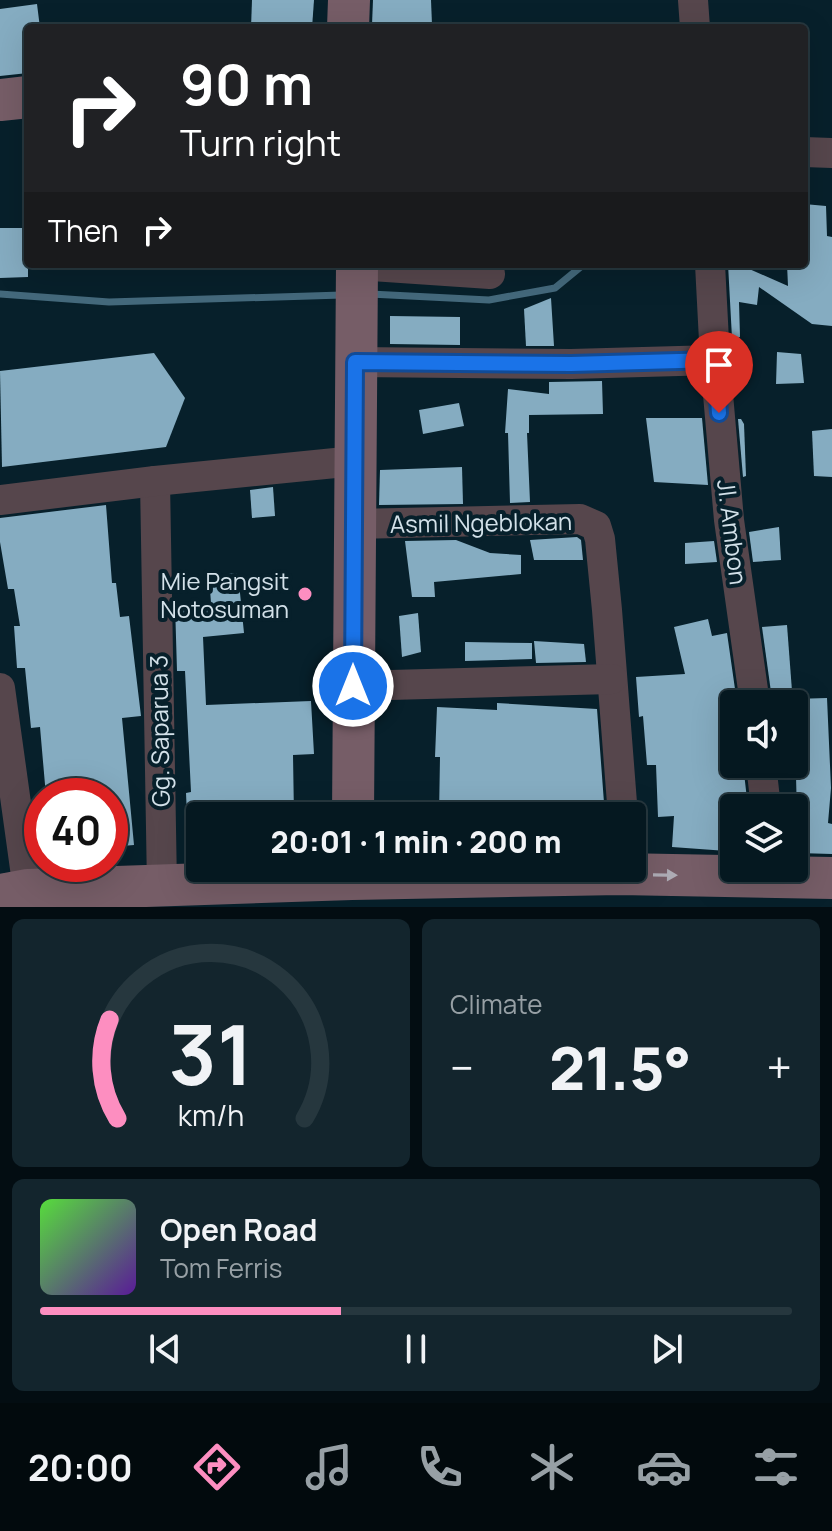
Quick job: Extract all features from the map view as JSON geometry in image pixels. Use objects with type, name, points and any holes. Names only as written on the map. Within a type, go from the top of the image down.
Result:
[{"type":"main road","points":[[348,24],[349,0]]},
{"type":"main road","points":[[0,100],[24,97]]},
{"type":"main road","points":[[353,802],[356,301]]},
{"type":"main road","points":[[646,874],[720,873]]},
{"type":"main road","points":[[808,876],[832,878]]},
{"type":"main road","points":[[14,892],[220,882]]},
{"type":"street","points":[[693,0],[695,24]]},
{"type":"street","points":[[808,152],[832,153]]},
{"type":"street","name":"Jl. Ambon","points":[[710,268],[729,520],[753,690]]},
{"type":"street","points":[[356,301],[490,274]]},
{"type":"street","points":[[356,301],[602,363],[715,360]]},
{"type":"street","points":[[0,500],[355,461]]},
{"type":"street","name":"Gg. Saparua 3","points":[[155,481],[162,886]]},
{"type":"street","name":"Asmil Ngeblokan","points":[[354,524],[580,519],[596,526],[600,539],[622,802]]},
{"type":"street","points":[[353,686],[612,679]]},
{"type":"street","points":[[0,688],[14,892]]},
{"type":"building","points":[[252,0],[314,0],[312,24],[251,24]]},
{"type":"building","points":[[373,0],[431,0],[432,24],[372,24]]},
{"type":"building","points":[[37,4],[40,24],[24,24],[24,73],[0,76],[0,9]]},
{"type":"building","points":[[808,204],[826,206],[827,236],[832,237],[832,326],[812,324],[759,287],[757,305],[739,302],[740,337],[732,338],[728,268],[747,268],[788,286],[787,268],[808,268]]},
{"type":"building","points":[[0,228],[24,228],[24,268],[28,268],[28,277],[0,278]]},
{"type":"building","points":[[551,298],[554,346],[526,346],[524,309]]},
{"type":"building","points":[[390,316],[460,317],[460,345],[390,344]]},
{"type":"building","points":[[777,352],[801,354],[804,383],[776,384]]},
{"type":"building","points":[[154,353],[185,398],[166,447],[2,467],[0,371]]},
{"type":"building","points":[[602,381],[603,414],[529,415],[530,502],[510,503],[508,433],[505,433],[508,389],[549,394],[549,382]]},
{"type":"building","points":[[459,403],[464,426],[423,434],[419,410]]},
{"type":"building","points":[[646,418],[702,418],[708,485],[654,482]]},
{"type":"building","points":[[738,419],[744,424],[746,476],[743,477]]},
{"type":"building","points":[[832,429],[832,477],[814,476],[812,431]]},
{"type":"building","points":[[462,467],[463,504],[379,505],[380,470]]},
{"type":"building","points":[[273,487],[275,516],[252,518],[250,490]]},
{"type":"building","points":[[106,505],[112,583],[116,583],[120,617],[129,616],[141,716],[122,718],[128,778],[44,778],[40,727],[31,728],[25,668],[17,668],[14,626],[20,626],[14,589],[8,589],[0,542],[0,518]]},
{"type":"building","points":[[779,527],[781,560],[753,562],[749,532]]},
{"type":"building","points":[[577,537],[581,540],[583,560],[534,560],[530,540]]},
{"type":"building","points":[[456,540],[490,553],[521,555],[521,574],[434,582],[435,597],[412,597],[405,541]]},
{"type":"building","points":[[714,541],[717,562],[685,564],[685,543]]},
{"type":"building","points":[[238,573],[244,633],[203,637],[206,705],[311,701],[314,754],[293,755],[294,802],[186,802],[186,793],[191,792],[185,671],[177,671],[175,604],[211,603],[209,576]]},
{"type":"building","points":[[418,613],[421,652],[402,657],[399,616]]},
{"type":"building","points":[[708,619],[712,636],[727,633],[735,690],[720,690],[720,778],[745,778],[746,794],[720,794],[720,850],[672,847],[674,816],[658,817],[656,765],[647,765],[636,677],[685,674],[674,627]]},
{"type":"building","points":[[787,625],[792,690],[771,690],[762,627]]},
{"type":"building","points":[[534,641],[584,644],[586,662],[536,663]]},
{"type":"building","points":[[465,642],[532,643],[532,659],[465,661]]},
{"type":"building","points":[[827,698],[831,788],[828,823],[832,824],[832,854],[808,853],[808,794],[796,794],[796,778],[808,778],[808,699]]},
{"type":"building","points":[[497,703],[597,709],[604,802],[439,802],[440,757],[435,757],[437,707],[497,710]]},
{"type":"building","points":[[128,782],[134,845],[128,846]]},
{"type":"waterway","points":[[370,294],[489,300],[555,288],[579,268]]},
{"type":"waterway","points":[[0,294],[109,302],[342,295]]},
{"type":"place","name":"Mie Pangsit Notosuman","points":[[305,594]]},
{"type":"route","points":[[353,686],[355,362],[571,364],[715,360],[719,413]]}]
